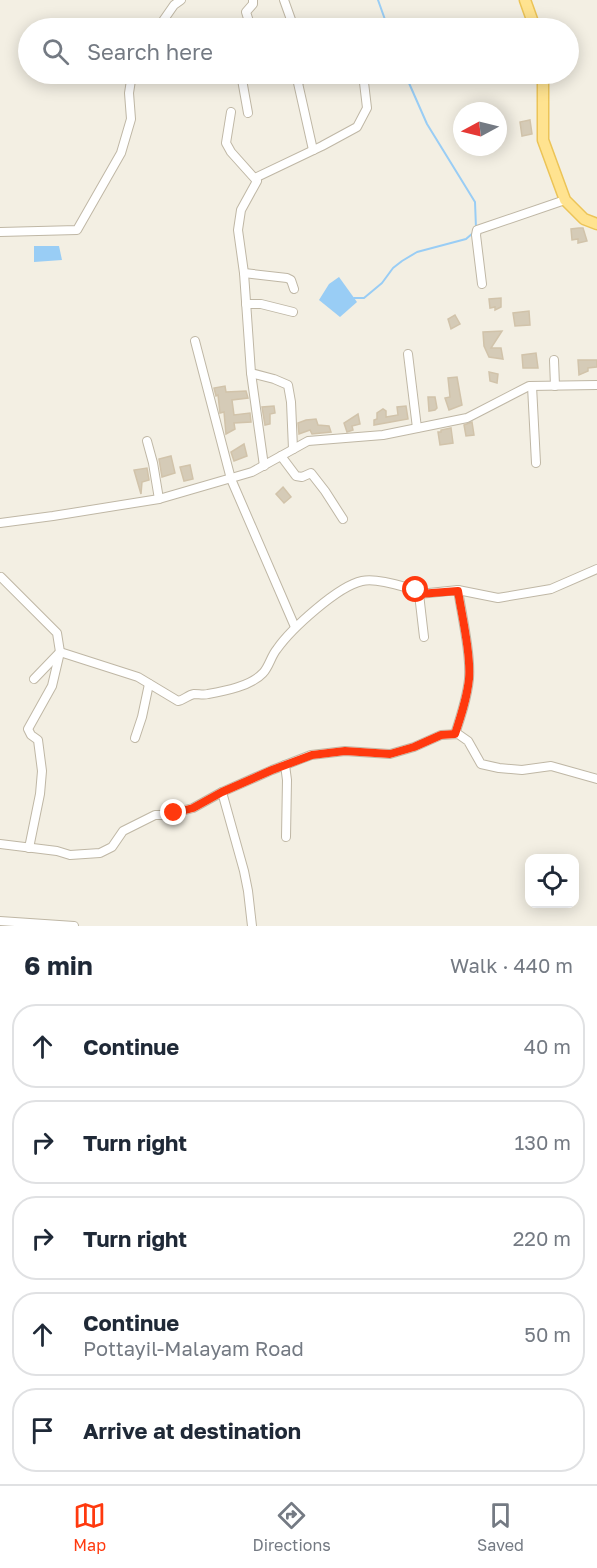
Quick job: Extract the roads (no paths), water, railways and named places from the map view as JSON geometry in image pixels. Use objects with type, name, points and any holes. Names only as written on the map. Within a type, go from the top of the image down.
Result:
[{"type":"main road","points":[[525,0],[531,18]]},
{"type":"main road","points":[[543,84],[543,140],[565,200],[584,219],[597,224]]},
{"type":"street","points":[[165,18],[174,5],[181,0]]},
{"type":"street","points":[[248,18],[246,12],[253,4],[253,0]]},
{"type":"street","points":[[284,0],[290,18]]},
{"type":"street","points":[[0,232],[77,230],[121,153],[131,119],[130,84]]},
{"type":"street","points":[[243,84],[248,113]]},
{"type":"street","points":[[298,84],[313,150]]},
{"type":"street","points":[[255,178],[357,127],[367,108],[364,84]]},
{"type":"street","points":[[231,112],[225,143],[257,181],[241,210],[238,230],[244,273],[251,373],[264,466]]},
{"type":"street","points":[[482,284],[477,230],[565,200]]},
{"type":"street","points":[[244,273],[287,278],[291,280],[294,289]]},
{"type":"street","points":[[246,304],[268,305],[293,312]]},
{"type":"street","points":[[195,341],[231,479],[295,627]]},
{"type":"street","points":[[408,354],[417,428]]},
{"type":"street","points":[[554,360],[555,386]]},
{"type":"street","points":[[251,373],[288,385],[293,449]]},
{"type":"street","points":[[0,523],[159,499],[252,472],[308,441],[383,435],[466,418],[529,386],[597,385]]},
{"type":"street","points":[[532,386],[536,463]]},
{"type":"street","points":[[147,441],[159,499]]},
{"type":"street","points":[[280,456],[296,476],[302,477],[311,473],[343,519]]},
{"type":"street","points":[[419,594],[458,591],[498,598],[551,589],[597,569]]},
{"type":"street","points":[[0,577],[57,633],[60,652],[52,686],[28,729],[31,735],[38,740],[42,771],[40,794],[29,848]]},
{"type":"street","points":[[60,652],[138,678],[178,701],[193,694],[228,690],[246,684],[263,673],[276,649],[295,627],[347,586],[364,581],[388,583],[416,590],[419,594],[424,637]]},
{"type":"street","points":[[455,734],[469,678],[458,591]]},
{"type":"street","points":[[34,679],[60,652]]},
{"type":"street","points":[[135,738],[149,684]]},
{"type":"street","points":[[0,844],[57,851],[70,855],[100,853],[112,847],[123,831],[155,815],[165,815],[193,808],[222,792],[312,755],[345,751],[390,754],[414,747],[441,735],[458,734],[468,741],[481,764],[522,770],[551,766],[597,779]]},
{"type":"street","points":[[285,765],[286,837]]},
{"type":"street","points":[[222,792],[244,871],[252,926]]},
{"type":"street","points":[[0,921],[74,926]]},
{"type":"water","points":[[34,246],[59,246],[62,260],[34,262]]},
{"type":"water","points":[[339,277],[357,302],[340,317],[319,300],[329,284]]},
{"type":"waterway","points":[[378,0],[384,18]]},
{"type":"waterway","points":[[409,84],[427,124],[475,202],[476,228]]},
{"type":"waterway","points":[[354,298],[364,298],[382,283],[393,268],[417,252],[466,239],[473,233]]}]
